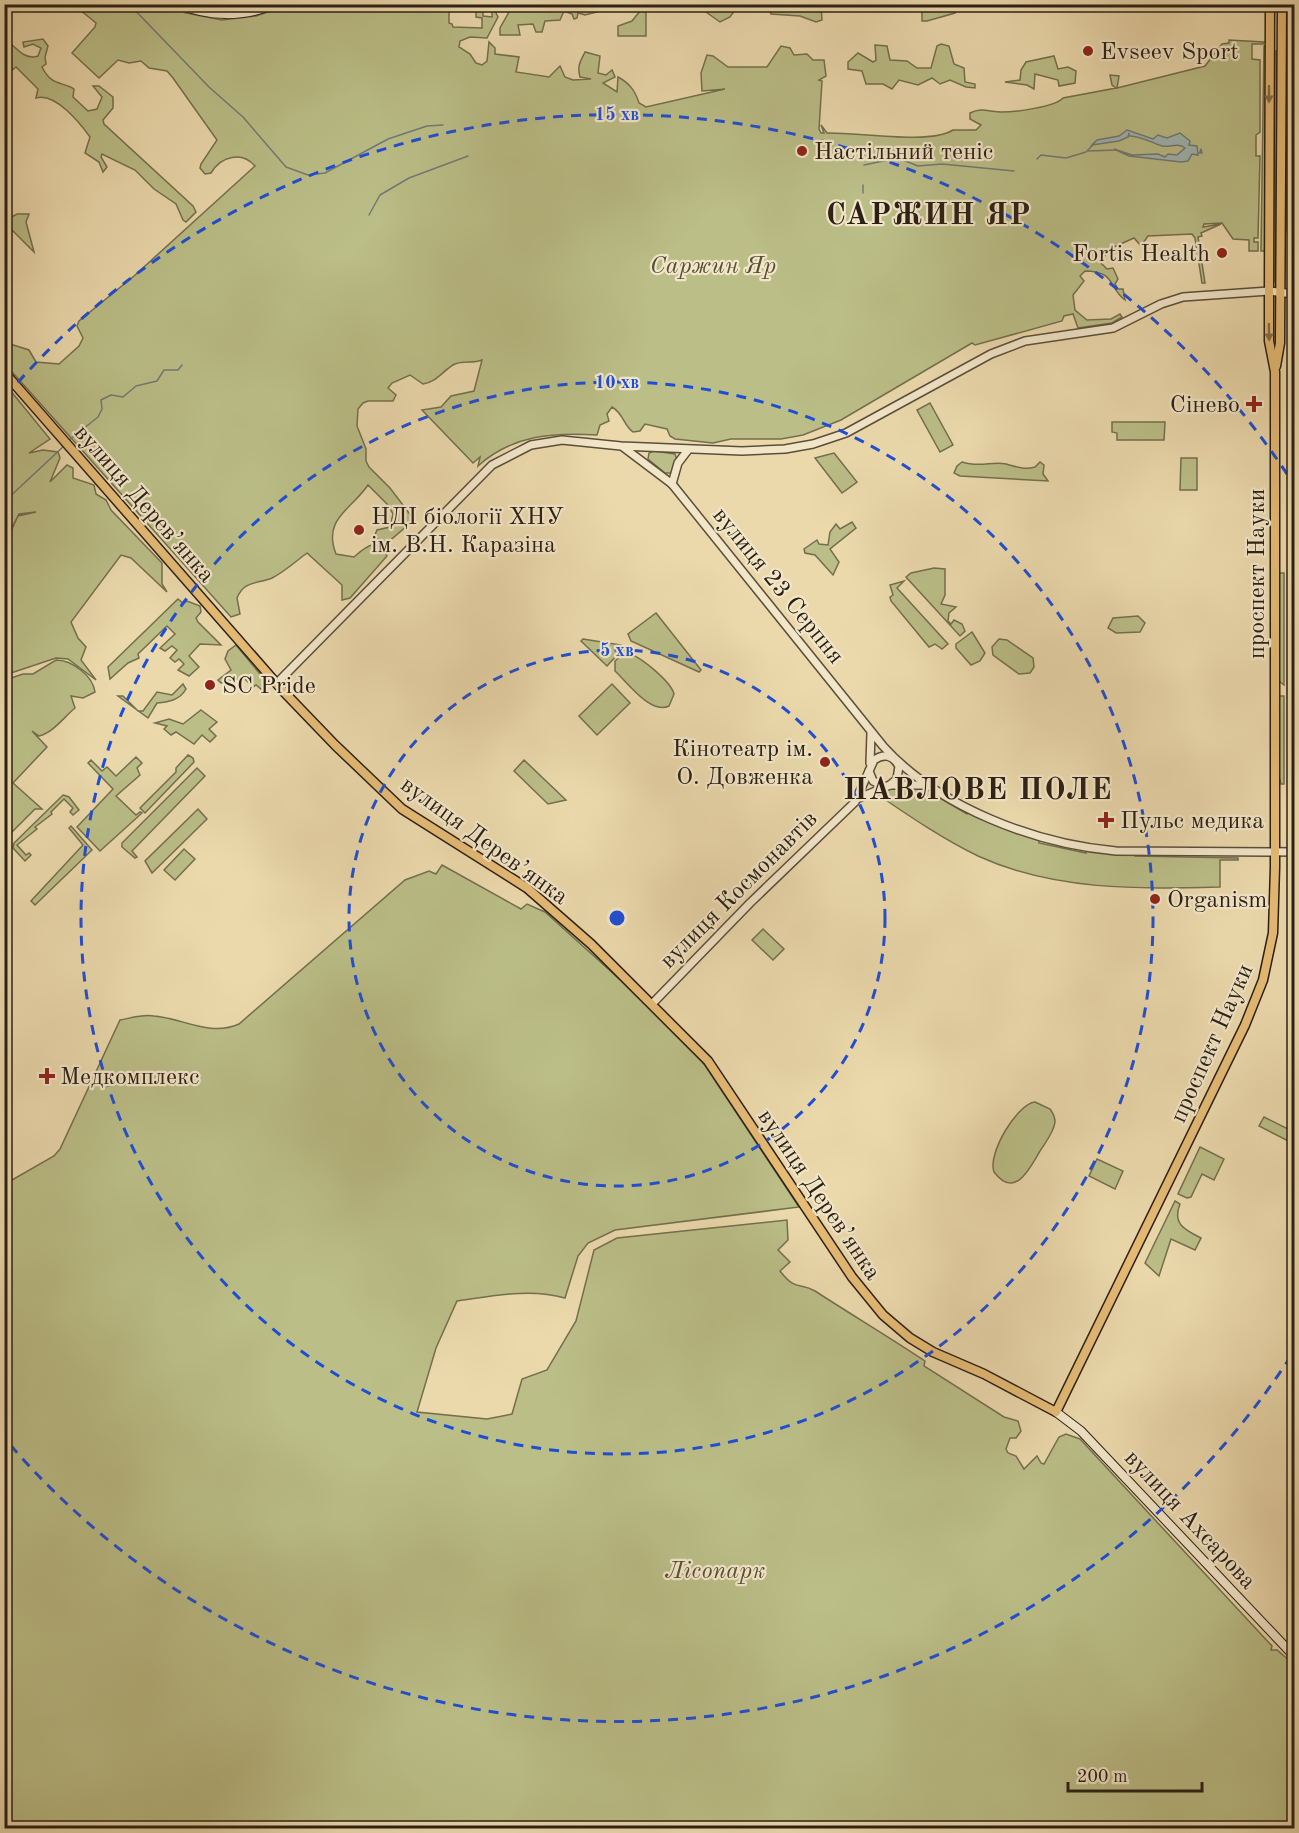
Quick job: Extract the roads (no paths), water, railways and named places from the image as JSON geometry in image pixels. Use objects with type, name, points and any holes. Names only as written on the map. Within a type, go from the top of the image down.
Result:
[{"type":"main road","points":[[178,4],[225,15],[254,11],[275,4]]},
{"type":"main road","name":"проспект Науки","points":[[1270,4],[1269,341],[1275,372]]},
{"type":"main road","name":"проспект Науки","points":[[1056,1412],[1259,992],[1272,937],[1275,852],[1275,372],[1280,343],[1282,4]]},
{"type":"main road","name":"вулиця Дерев’янка","points":[[4,372],[312,722],[402,809],[527,888],[591,944],[708,1061],[852,1278],[878,1310],[910,1338],[933,1352],[984,1374],[1056,1412]]},
{"type":"main road","name":"вулиця Ахсарова","points":[[1056,1412],[1081,1431],[1294,1656]]},
{"type":"street","points":[[277,683],[492,465],[531,445],[562,440],[688,450],[763,450],[813,444],[846,433],[991,354],[1025,341],[1113,328],[1161,304],[1182,297],[1269,291],[1294,294]]},
{"type":"street","name":"вулиця 23 Серпня","points":[[621,446],[638,456],[672,484],[895,760],[931,786],[997,822],[1022,832],[1063,843],[1116,851],[1294,852]]},
{"type":"street","points":[[672,484],[680,458],[688,450]]},
{"type":"street","name":"вулиця Космонавтів","points":[[652,1004],[752,901],[855,802],[869,768],[870,730]]},
{"type":"street","points":[[855,802],[887,786],[897,779],[899,772],[895,760],[883,756],[876,758],[869,768],[875,783],[887,786]]},
{"type":"street","name":"вулиця 23 Серпня","points":[[887,786],[931,786]]},
{"type":"water","points":[[1127,130],[1153,139],[1158,135],[1167,138],[1180,133],[1190,141],[1189,145],[1197,146],[1198,155],[1192,154],[1188,161],[1181,162],[1129,156],[1114,149],[1132,155],[1158,154],[1165,157],[1168,154],[1177,155],[1185,148],[1179,145],[1162,146],[1129,136],[1129,133],[1128,137],[1119,141],[1092,145],[1097,140],[1119,136]]},
{"type":"waterway","points":[[129,4],[209,87],[243,117],[286,167],[308,175],[325,173],[388,139],[427,126],[443,125]]},
{"type":"waterway","points":[[1037,159],[1041,155],[1066,158],[1086,152],[1094,144]]},
{"type":"waterway","points":[[1199,153],[1202,153],[1201,149],[1200,152]]},
{"type":"waterway","points":[[1088,151],[1116,150]]},
{"type":"waterway","points":[[369,215],[380,195],[409,178],[468,156]]},
{"type":"waterway","points":[[864,165],[898,158],[918,166],[942,164],[1014,171]]},
{"type":"waterway","points":[[863,185],[863,193]]},
{"type":"waterway","points":[[68,441],[98,417],[102,409],[101,400],[111,395],[123,397],[136,386],[157,381],[164,370],[178,370],[182,365]]},
{"type":"waterway","points":[[4,502],[65,445]]},
{"type":"place","name":"Evseev Sport","points":[[1088,51]]},
{"type":"place","name":"Настільний теніс","points":[[802,151]]},
{"type":"place","name":"Fortis Health","points":[[1222,253]]},
{"type":"place","name":"Сінево","points":[[1254,404]]},
{"type":"place","name":"НДІ біології ХНУ ім. В.Н. Каразіна","points":[[359,530]]},
{"type":"place","name":"SC Pride","points":[[210,685]]},
{"type":"place","name":"Кінотеатр ім. О. Довженка","points":[[825,762]]},
{"type":"place","name":"Пульс медика","points":[[1106,820]]},
{"type":"place","name":"Organism","points":[[1155,899]]},
{"type":"place","name":"Медкомплекс","points":[[47,1076]]},
{"type":"district","name":"САРЖИН ЯР","points":[[929,214]]},
{"type":"district","name":"ПАВЛОВЕ ПОЛЕ","points":[[978,789]]},
{"type":"park label","name":"Саржин Яр","points":[[713,265]]},
{"type":"park label","name":"Лісопарк","points":[[715,1570]]}]
